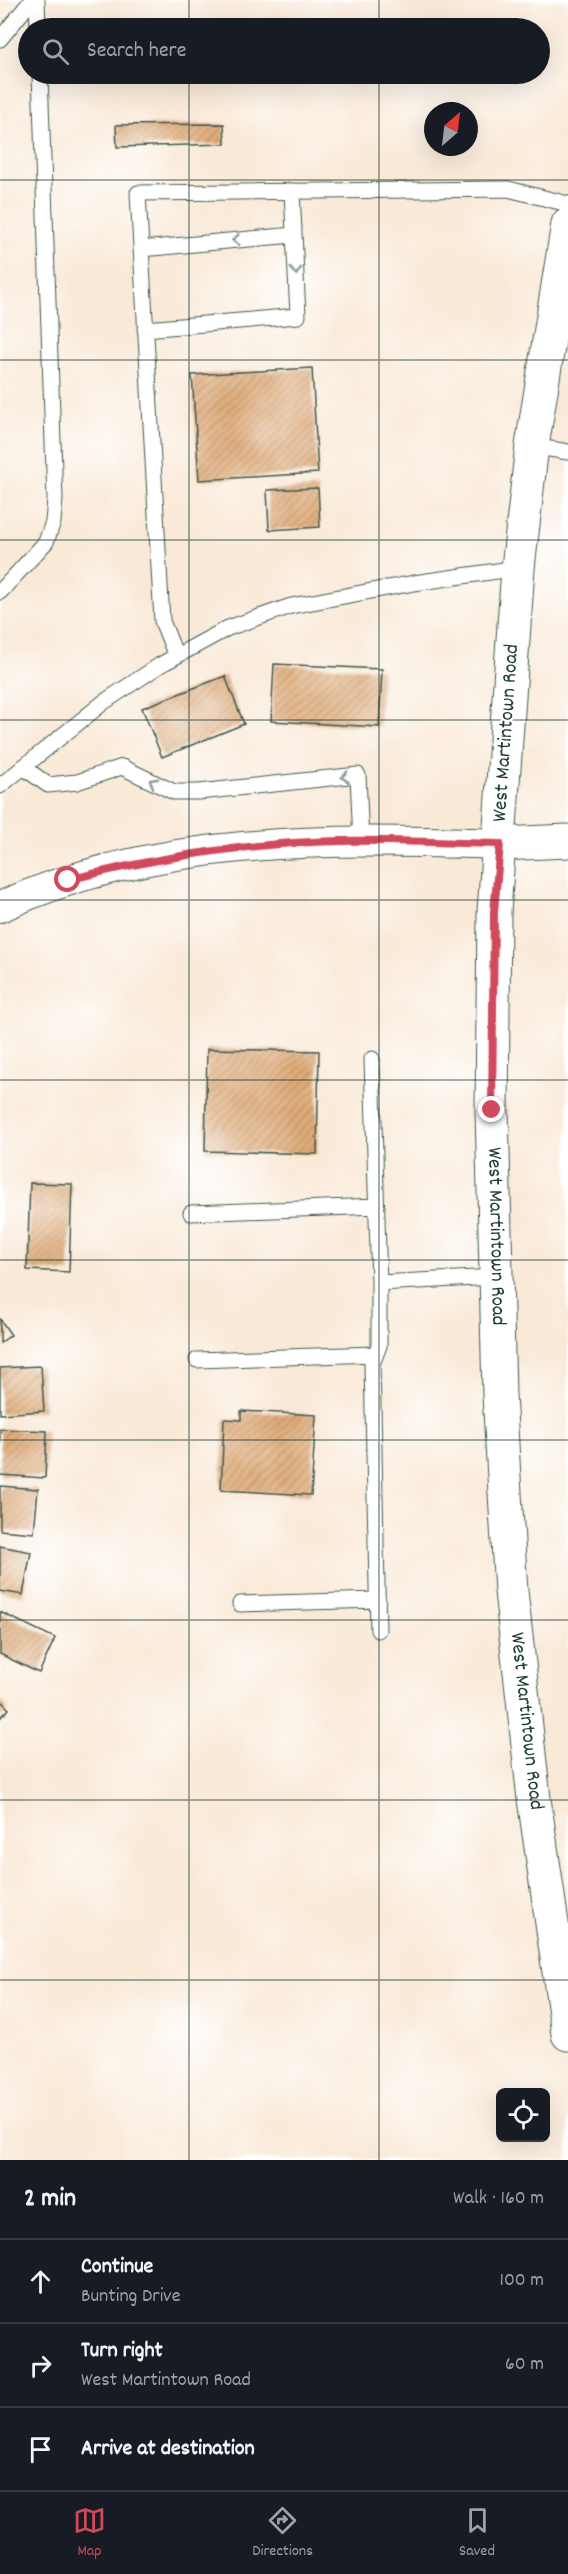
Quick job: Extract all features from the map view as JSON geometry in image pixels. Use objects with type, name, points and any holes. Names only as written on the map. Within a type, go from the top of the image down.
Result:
[{"type":"main road","name":"West Martintown Road","points":[[568,224],[532,446],[518,568],[494,912],[492,1110],[499,1395],[511,1591],[534,1799],[568,2034]]},
{"type":"main road","points":[[500,844],[568,841]]},
{"type":"street","points":[[0,907],[68,880],[140,863],[192,854],[265,845],[361,842],[500,844]]},
{"type":"lane","points":[[0,39],[32,0]]},
{"type":"lane","points":[[37,0],[38,18]]},
{"type":"lane","points":[[0,591],[46,542],[53,522],[55,499],[40,84]]},
{"type":"lane","points":[[176,657],[162,621],[138,193],[508,189],[568,204]]},
{"type":"lane","points":[[145,328],[298,316],[291,191]]},
{"type":"lane","points":[[141,249],[294,235]]},
{"type":"lane","points":[[532,446],[568,453]]},
{"type":"lane","points":[[0,786],[104,702],[228,628],[291,606],[414,583],[518,568]]},
{"type":"lane","points":[[23,767],[48,785],[77,782],[122,767],[174,792],[199,792],[358,776],[361,842]]},
{"type":"lane","points":[[372,1059],[379,1283],[379,1346],[372,1364],[378,1630]]},
{"type":"lane","points":[[191,1213],[377,1206]]},
{"type":"lane","points":[[379,1283],[495,1277]]},
{"type":"lane","points":[[197,1360],[376,1354]]},
{"type":"lane","points":[[240,1604],[378,1600]]},
{"type":"building","points":[[224,124],[225,144],[117,147],[116,125]]},
{"type":"building","points":[[312,368],[318,473],[199,480],[192,375]]},
{"type":"building","points":[[318,488],[320,527],[269,530],[267,490]]},
{"type":"building","points":[[274,664],[382,669],[379,727],[271,721]]},
{"type":"building","points":[[225,676],[244,724],[162,757],[142,708]]},
{"type":"building","points":[[207,1049],[319,1051],[317,1154],[205,1151]]},
{"type":"building","points":[[30,1183],[72,1184],[69,1272],[27,1270]]},
{"type":"building","points":[[0,1319],[11,1335],[0,1343]]},
{"type":"building","points":[[41,1366],[44,1411],[0,1414],[0,1368]]},
{"type":"building","points":[[241,1411],[316,1415],[311,1495],[221,1490],[224,1419],[241,1420]]},
{"type":"building","points":[[0,1429],[47,1431],[45,1478],[0,1475]]},
{"type":"building","points":[[0,1486],[38,1489],[34,1533],[0,1530]]},
{"type":"building","points":[[0,1546],[31,1552],[23,1595],[0,1591]]},
{"type":"building","points":[[0,1612],[55,1638],[39,1673],[0,1654]]},
{"type":"building","points":[[0,1700],[9,1709],[0,1718]]},
{"type":"route","points":[[68,880],[119,867],[192,854],[265,845],[339,841],[500,844],[494,912],[492,1110]]}]
